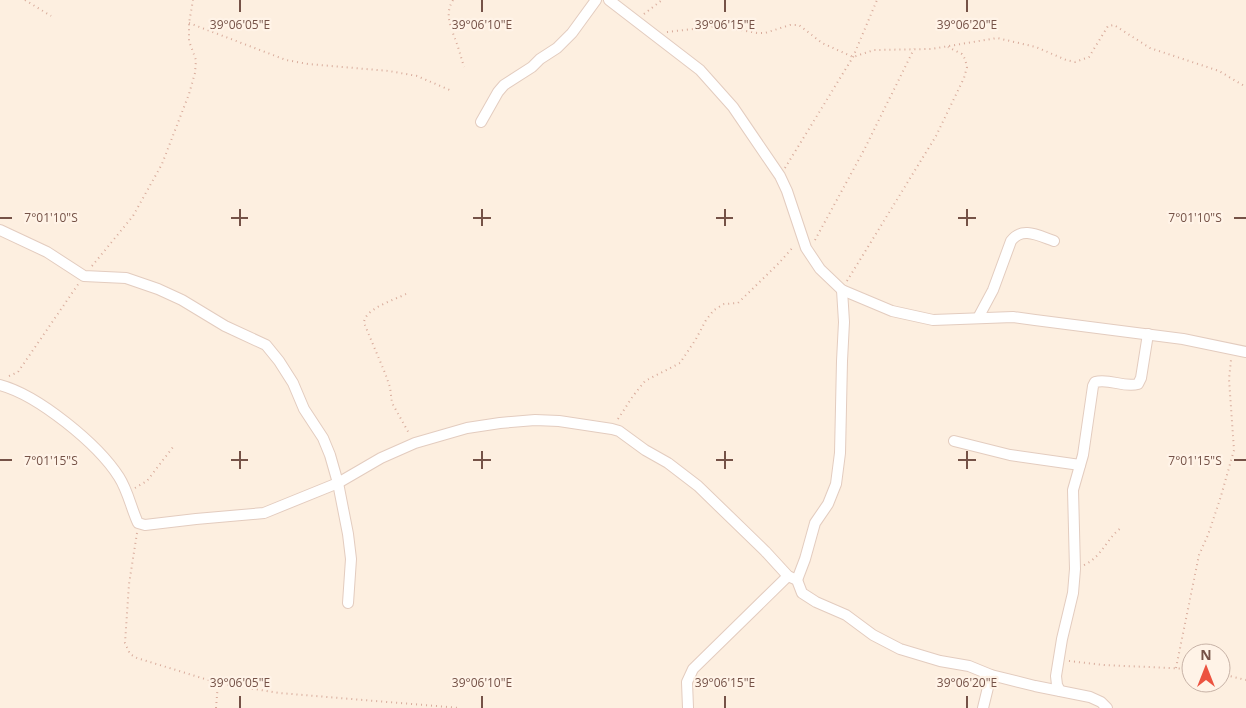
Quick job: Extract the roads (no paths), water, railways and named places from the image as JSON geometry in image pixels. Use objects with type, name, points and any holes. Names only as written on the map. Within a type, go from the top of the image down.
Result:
[{"type":"street","points":[[481,122],[504,85],[557,48],[572,33],[596,0]]},
{"type":"street","points":[[609,0],[700,70],[716,86],[743,121],[780,176],[810,254],[820,269],[842,290],[892,311],[933,320],[1013,317],[1148,334],[1246,352]]},
{"type":"street","points":[[0,230],[47,252],[84,276],[126,278],[158,289],[182,300],[225,326],[266,345],[293,383],[304,409],[323,438],[330,455],[338,483],[348,534],[350,558],[348,603]]},
{"type":"street","points":[[978,318],[993,290],[1015,235],[1025,232],[1054,241]]},
{"type":"street","points":[[688,708],[686,682],[693,669],[792,578],[805,559],[815,522],[828,504],[836,484],[840,453],[844,322],[842,290]]},
{"type":"street","points":[[1060,692],[1056,676],[1062,639],[1073,593],[1075,569],[1073,490],[1080,465],[1093,386],[1096,382],[1102,380],[1125,386],[1138,384],[1141,378],[1148,334]]},
{"type":"street","points":[[3,381],[77,431],[110,464],[127,493],[138,523],[145,525],[196,518],[264,513],[338,483],[381,458],[415,443],[467,428],[535,420],[560,421],[619,431],[645,450],[668,463],[698,486],[792,578],[802,593],[846,616],[888,643],[918,655],[969,666],[991,675],[1060,692],[1090,697],[1101,702],[1107,708]]},
{"type":"street","points":[[954,442],[1010,455],[1080,465]]},
{"type":"street","points":[[983,708],[991,675]]}]
